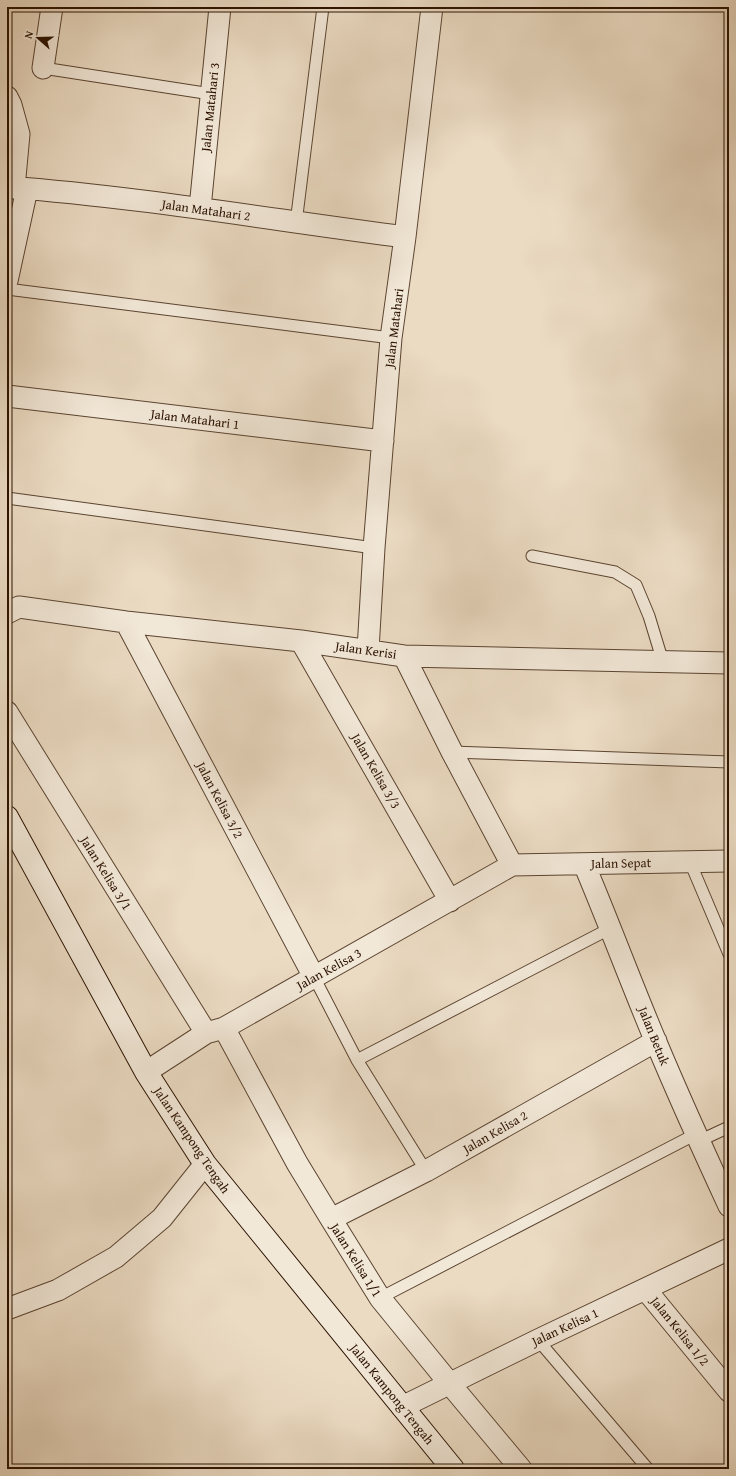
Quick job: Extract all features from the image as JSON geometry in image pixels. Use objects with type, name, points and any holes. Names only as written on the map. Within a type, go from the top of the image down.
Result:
[{"type":"street","points":[[43,68],[52,7]]},
{"type":"street","name":"Jalan Matahari 3","points":[[200,208],[220,7]]},
{"type":"street","name":"Jalan Matahari","points":[[368,650],[374,548],[391,338],[405,236],[432,7]]},
{"type":"street","points":[[7,97],[12,105],[19,134],[16,188],[7,281]]},
{"type":"street","name":"Jalan Matahari 2","points":[[16,188],[200,208],[296,223],[405,236]]},
{"type":"street","name":"Jalan Matahari 1","points":[[7,396],[383,441]]},
{"type":"street","name":"Jalan Kerisi","points":[[7,613],[19,607],[126,622],[368,650],[404,656],[729,663]]},
{"type":"street","name":"Jalan Kelisa 3/2","points":[[126,622],[314,977]]},
{"type":"street","name":"Jalan Kelisa 3/3","points":[[301,642],[450,901]]},
{"type":"street","points":[[404,656],[452,752],[512,866]]},
{"type":"street","name":"Jalan Kelisa 3/1","points":[[7,712],[215,1031]]},
{"type":"street","name":"Jalan Kampong Tengah","points":[[7,817],[149,1076],[205,1164],[453,1469]]},
{"type":"street","name":"Jalan Sepat","points":[[512,866],[729,861]]},
{"type":"street","name":"Jalan Betuk","points":[[584,864],[656,1041],[697,1137],[729,1206]]},
{"type":"street","name":"Jalan Kelisa 3","points":[[149,1076],[211,1040],[215,1031],[512,866]]},
{"type":"street","name":"Jalan Kelisa 1/1","points":[[215,1031],[380,1298],[521,1469]]},
{"type":"street","name":"Jalan Kelisa 2","points":[[331,1219],[426,1171],[656,1041]]},
{"type":"street","points":[[7,1309],[58,1290],[116,1258],[162,1218],[205,1164]]},
{"type":"street","name":"Jalan Kelisa 1","points":[[402,1407],[729,1249]]},
{"type":"street","name":"Jalan Kelisa 1/2","points":[[646,1290],[729,1391]]},
{"type":"lane","points":[[296,223],[323,7]]},
{"type":"lane","points":[[43,68],[211,94]]},
{"type":"lane","points":[[7,289],[391,338]]},
{"type":"lane","points":[[7,498],[374,548]]},
{"type":"lane","points":[[532,556],[615,572],[636,585],[649,616],[663,662]]},
{"type":"lane","points":[[452,752],[729,762]]},
{"type":"lane","points":[[690,862],[729,954]]},
{"type":"lane","points":[[358,1060],[611,928]]},
{"type":"lane","points":[[314,977],[358,1060],[426,1171]]},
{"type":"lane","points":[[380,1298],[697,1137],[729,1127]]},
{"type":"lane","points":[[538,1340],[648,1469]]}]
